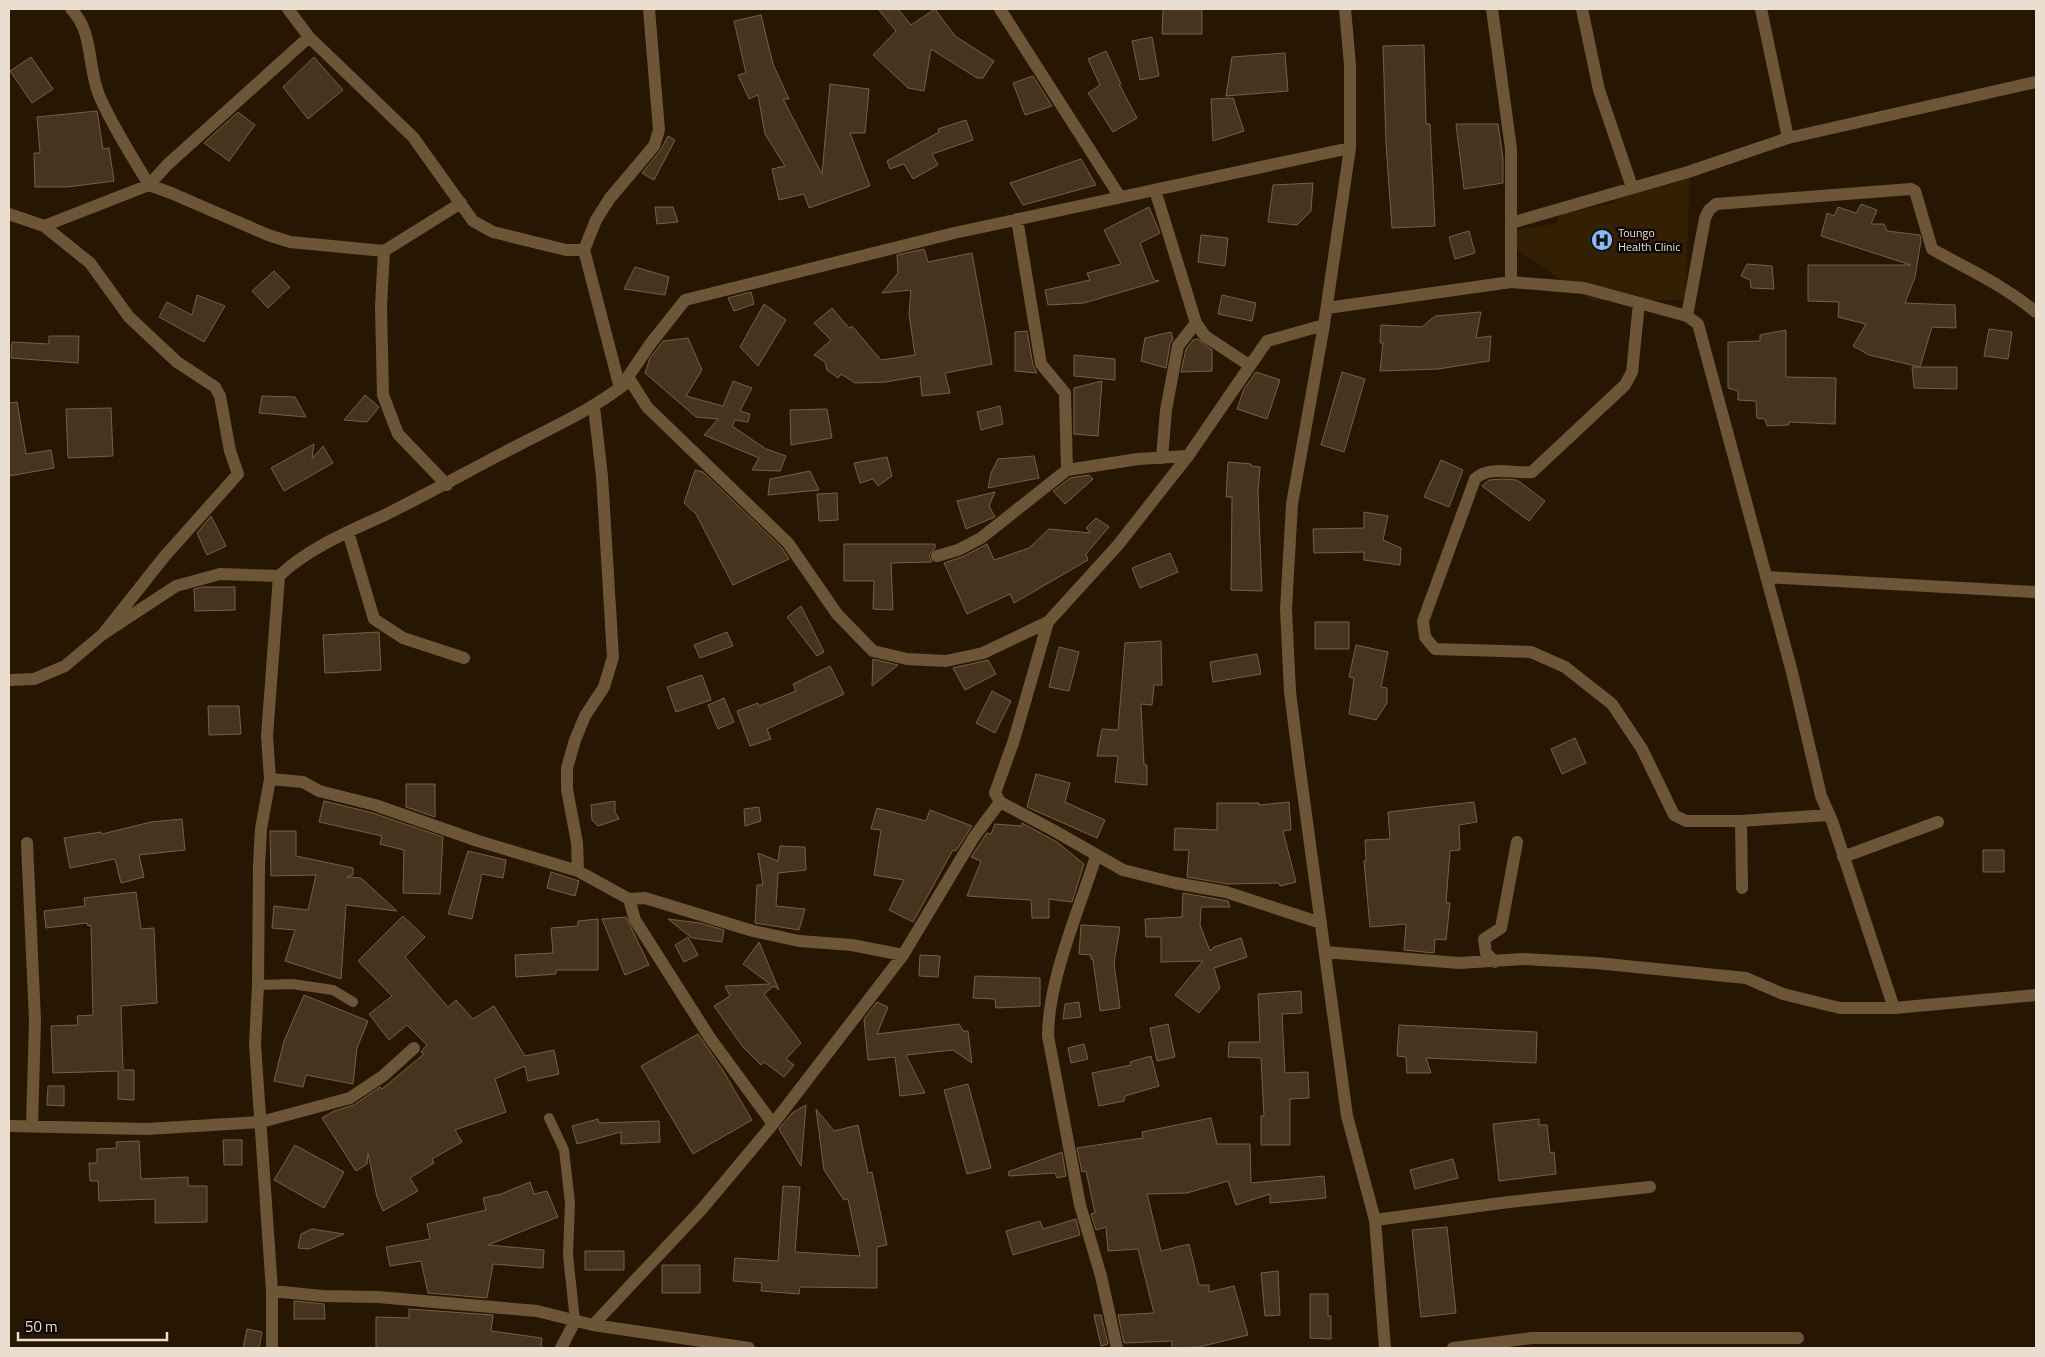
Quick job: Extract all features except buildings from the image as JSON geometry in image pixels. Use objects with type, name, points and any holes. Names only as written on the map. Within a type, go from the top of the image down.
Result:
[{"type":"street","points":[[71,9],[79,17],[87,35],[98,92],[108,116],[149,185],[171,192],[268,235],[290,242],[384,251],[461,203]]},
{"type":"street","points":[[620,388],[584,250],[596,220],[610,198],[654,146],[659,130],[650,9]]},
{"type":"street","points":[[1000,9],[1120,197]]},
{"type":"street","points":[[1344,9],[1350,65],[1350,148],[1324,325],[1292,504],[1286,609],[1290,692],[1347,1116],[1375,1220],[1385,1348]]},
{"type":"street","points":[[1492,9],[1511,149],[1511,282]]},
{"type":"street","points":[[1582,9],[1599,90],[1632,187]]},
{"type":"street","points":[[1761,9],[1788,138]]},
{"type":"street","points":[[295,12],[309,37],[413,138],[473,220],[493,232],[566,250],[584,250]]},
{"type":"street","points":[[44,226],[149,185],[167,165],[309,37]]},
{"type":"street","points":[[1511,223],[1688,172],[1788,138],[2036,82]]},
{"type":"street","points":[[620,388],[651,343],[685,300],[1017,219],[1350,148]]},
{"type":"street","points":[[1687,316],[1705,218],[1709,210],[1716,204],[1911,189],[1915,191],[1932,249],[2000,285],[2036,312]]},
{"type":"street","points":[[1155,190],[1196,323],[1205,336],[1248,365]]},
{"type":"street","points":[[9,214],[44,226],[90,263],[129,318],[178,362],[215,387],[220,396],[230,451],[238,474],[164,557],[103,634]]},
{"type":"street","points":[[1017,219],[1041,364],[1065,393],[1067,470]]},
{"type":"street","points":[[384,251],[381,306],[383,395],[398,434],[447,485]]},
{"type":"street","points":[[1326,308],[1511,282],[1584,288],[1687,316],[1698,324],[1766,577],[1821,796],[1830,815],[1894,1008]]},
{"type":"street","points":[[1639,303],[1632,372],[1625,385],[1532,472],[1490,471],[1482,473],[1475,479],[1423,621],[1425,637],[1435,649],[1531,652],[1565,667],[1612,704],[1642,749],[1674,815],[1686,821],[1741,821],[1830,815]]},
{"type":"street","points":[[1162,458],[1166,410],[1178,346],[1196,323]]},
{"type":"street","points":[[272,1348],[272,1291],[255,1044],[258,985],[259,864],[261,829],[270,779],[267,736],[279,576],[292,563],[348,532],[447,485],[594,407],[630,380],[647,407],[788,543],[837,614],[873,650],[908,659],[946,661],[982,653],[1048,622],[1118,545],[1188,456],[1248,365],[1267,341],[1324,325]]},
{"type":"street","points":[[578,871],[577,843],[567,789],[567,768],[575,740],[585,716],[604,688],[613,658],[602,476],[594,407]]},
{"type":"street","points":[[937,556],[958,550],[981,538],[1067,470],[1188,456]]},
{"type":"street","points":[[348,532],[374,619],[403,638],[464,658]]},
{"type":"street","points":[[9,680],[34,678],[65,666],[103,634],[176,586],[220,574],[279,576]]},
{"type":"street","points":[[1766,577],[2036,592]]},
{"type":"street","points":[[1048,622],[1014,740],[995,793],[1000,802],[1123,870],[1175,883],[1226,892],[1321,923]]},
{"type":"street","points":[[270,779],[303,782],[319,791],[375,804],[478,841],[578,871],[629,900],[645,898],[762,933],[799,941],[852,945],[902,955]]},
{"type":"street","points":[[593,1325],[702,1209],[773,1124],[902,955],[974,838],[1000,802]]},
{"type":"street","points":[[1741,821],[1742,888]]},
{"type":"street","points":[[1843,857],[1938,822]]},
{"type":"street","points":[[1495,962],[1486,953],[1484,939],[1502,928],[1517,842]]},
{"type":"street","points":[[27,843],[35,1021],[32,1125]]},
{"type":"street","points":[[1096,856],[1053,991],[1048,1016],[1048,1036],[1080,1204],[1101,1276],[1117,1348]]},
{"type":"street","points":[[629,900],[635,920],[700,1022],[773,1124]]},
{"type":"street","points":[[1325,952],[1459,964],[1523,959],[1746,978],[1783,994],[1840,1008],[1894,1008],[2036,995]]},
{"type":"street","points":[[9,1126],[147,1129],[261,1122],[350,1098],[383,1076],[414,1048]]},
{"type":"street","points":[[1375,1220],[1509,1202],[1650,1187]]},
{"type":"street","points":[[272,1291],[322,1296],[378,1297],[527,1310],[593,1325],[749,1348]]},
{"type":"street","points":[[561,1348],[575,1321]]},
{"type":"street","points":[[1452,1348],[1532,1338],[1798,1338]]},
{"type":"lane","points":[[258,985],[292,984],[333,990],[353,1002]]},
{"type":"lane","points":[[549,1118],[564,1150],[570,1203],[568,1255],[575,1321]]},
{"type":"shaded area","name":"Toungo Health Clinic","points":[[1690,176],[1685,300],[1591,300],[1517,249],[1516,230],[1558,223],[1558,214],[1615,203],[1615,197]]},
{"type":"place","name":"Toungo Health Clinic","points":[[1602,240]]}]
